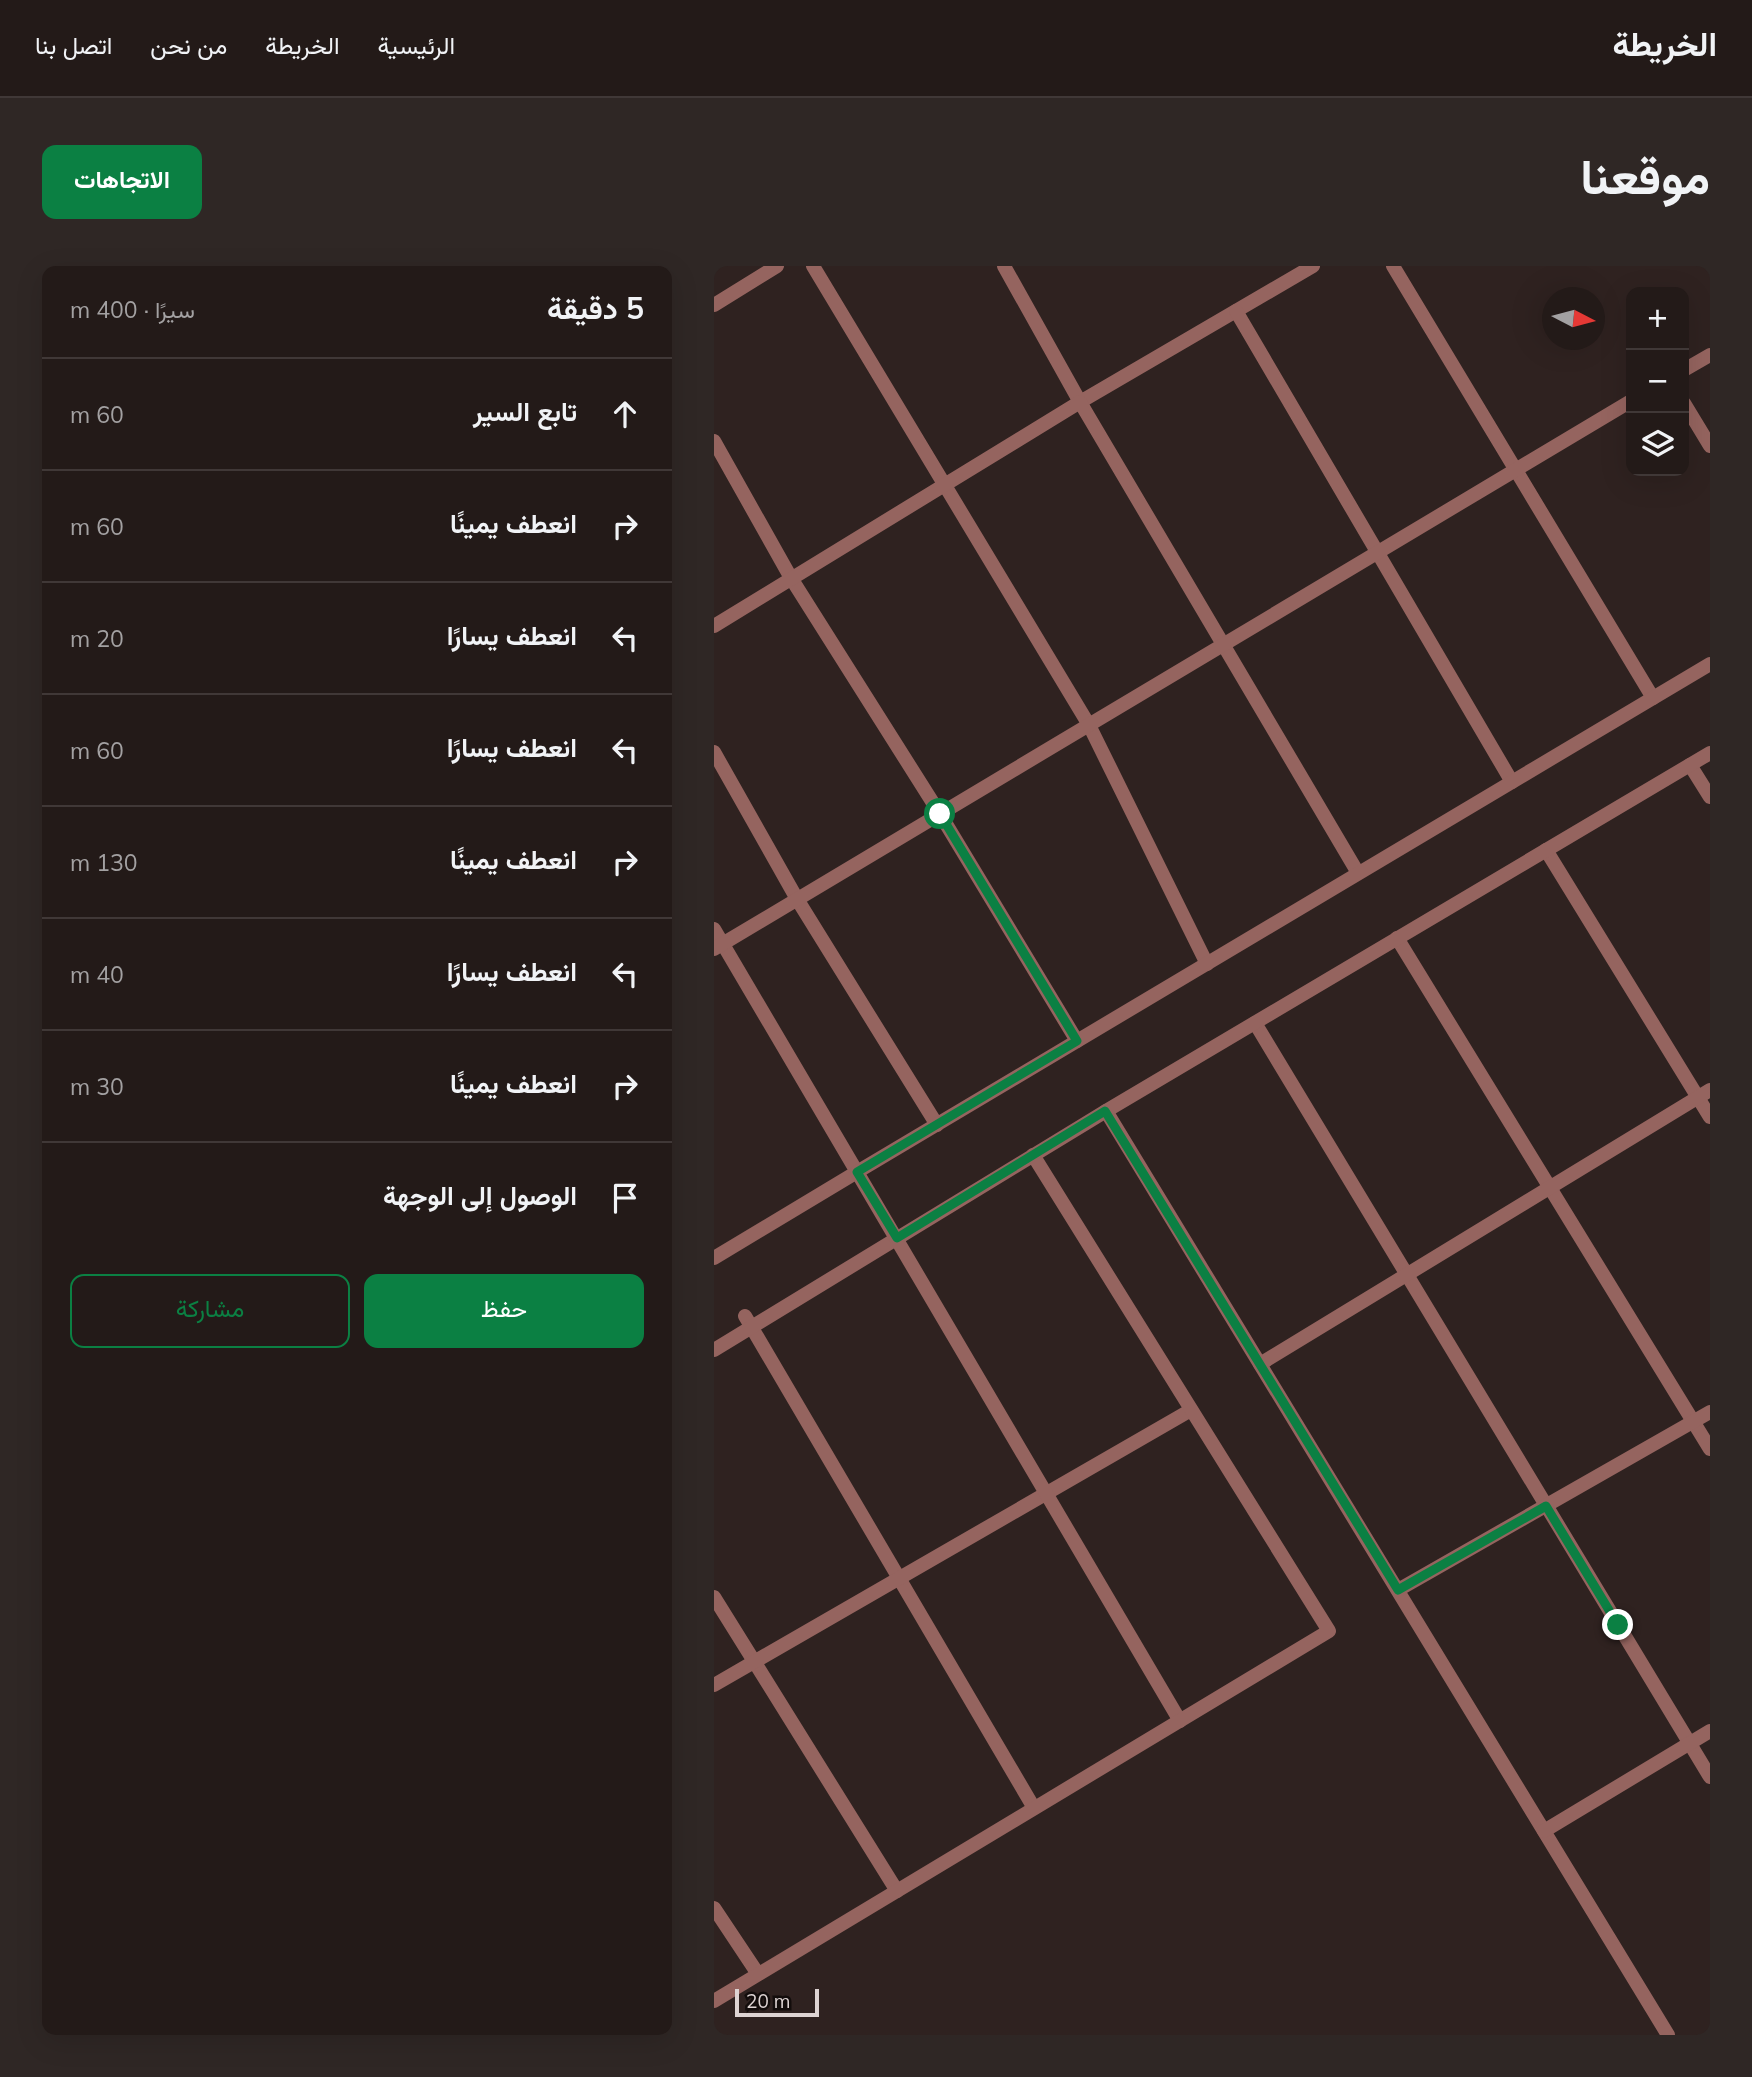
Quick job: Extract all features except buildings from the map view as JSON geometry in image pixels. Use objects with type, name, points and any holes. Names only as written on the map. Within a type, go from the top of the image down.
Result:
[{"type":"street","points":[[714,305],[778,266]]},
{"type":"street","points":[[813,266],[1089,725],[1207,964]]},
{"type":"street","points":[[1004,266],[1080,402],[1359,873]]},
{"type":"street","points":[[714,626],[1080,402],[1313,266]]},
{"type":"street","points":[[1393,266],[1653,698]]},
{"type":"street","points":[[1236,311],[1512,782]]},
{"type":"street","points":[[1689,367],[1710,355]]},
{"type":"street","points":[[719,946],[1626,404]]},
{"type":"street","points":[[1689,411],[1710,446]]},
{"type":"street","points":[[714,441],[791,579],[940,814],[1077,1041]]},
{"type":"street","points":[[714,1258],[1710,664]]},
{"type":"street","points":[[714,752],[797,899],[937,1125]]},
{"type":"street","points":[[714,1350],[748,1322],[897,1238],[1105,1111],[1710,753]]},
{"type":"street","points":[[1690,765],[1710,797]]},
{"type":"street","points":[[1546,850],[1704,1094],[1710,1117]]},
{"type":"street","points":[[714,929],[719,946],[897,1238],[1180,1721]]},
{"type":"street","points":[[1397,939],[1710,1449]]},
{"type":"street","points":[[1255,1023],[1710,1777]]},
{"type":"street","points":[[1260,1364],[1704,1094]]},
{"type":"street","points":[[1105,1111],[1668,2035]]},
{"type":"street","points":[[714,2001],[1329,1632],[1033,1155]]},
{"type":"street","points":[[748,1322],[1034,1808]]},
{"type":"street","points":[[714,1685],[1191,1410]]},
{"type":"street","points":[[1398,1590],[1710,1412]]},
{"type":"street","points":[[714,1597],[897,1891]]},
{"type":"street","points":[[1544,1831],[1710,1731]]},
{"type":"street","points":[[714,1908],[758,1974]]},
{"type":"route","points":[[940,814],[1077,1041],[857,1172],[897,1238],[1105,1111],[1398,1590],[1546,1506],[1618,1625]]}]
